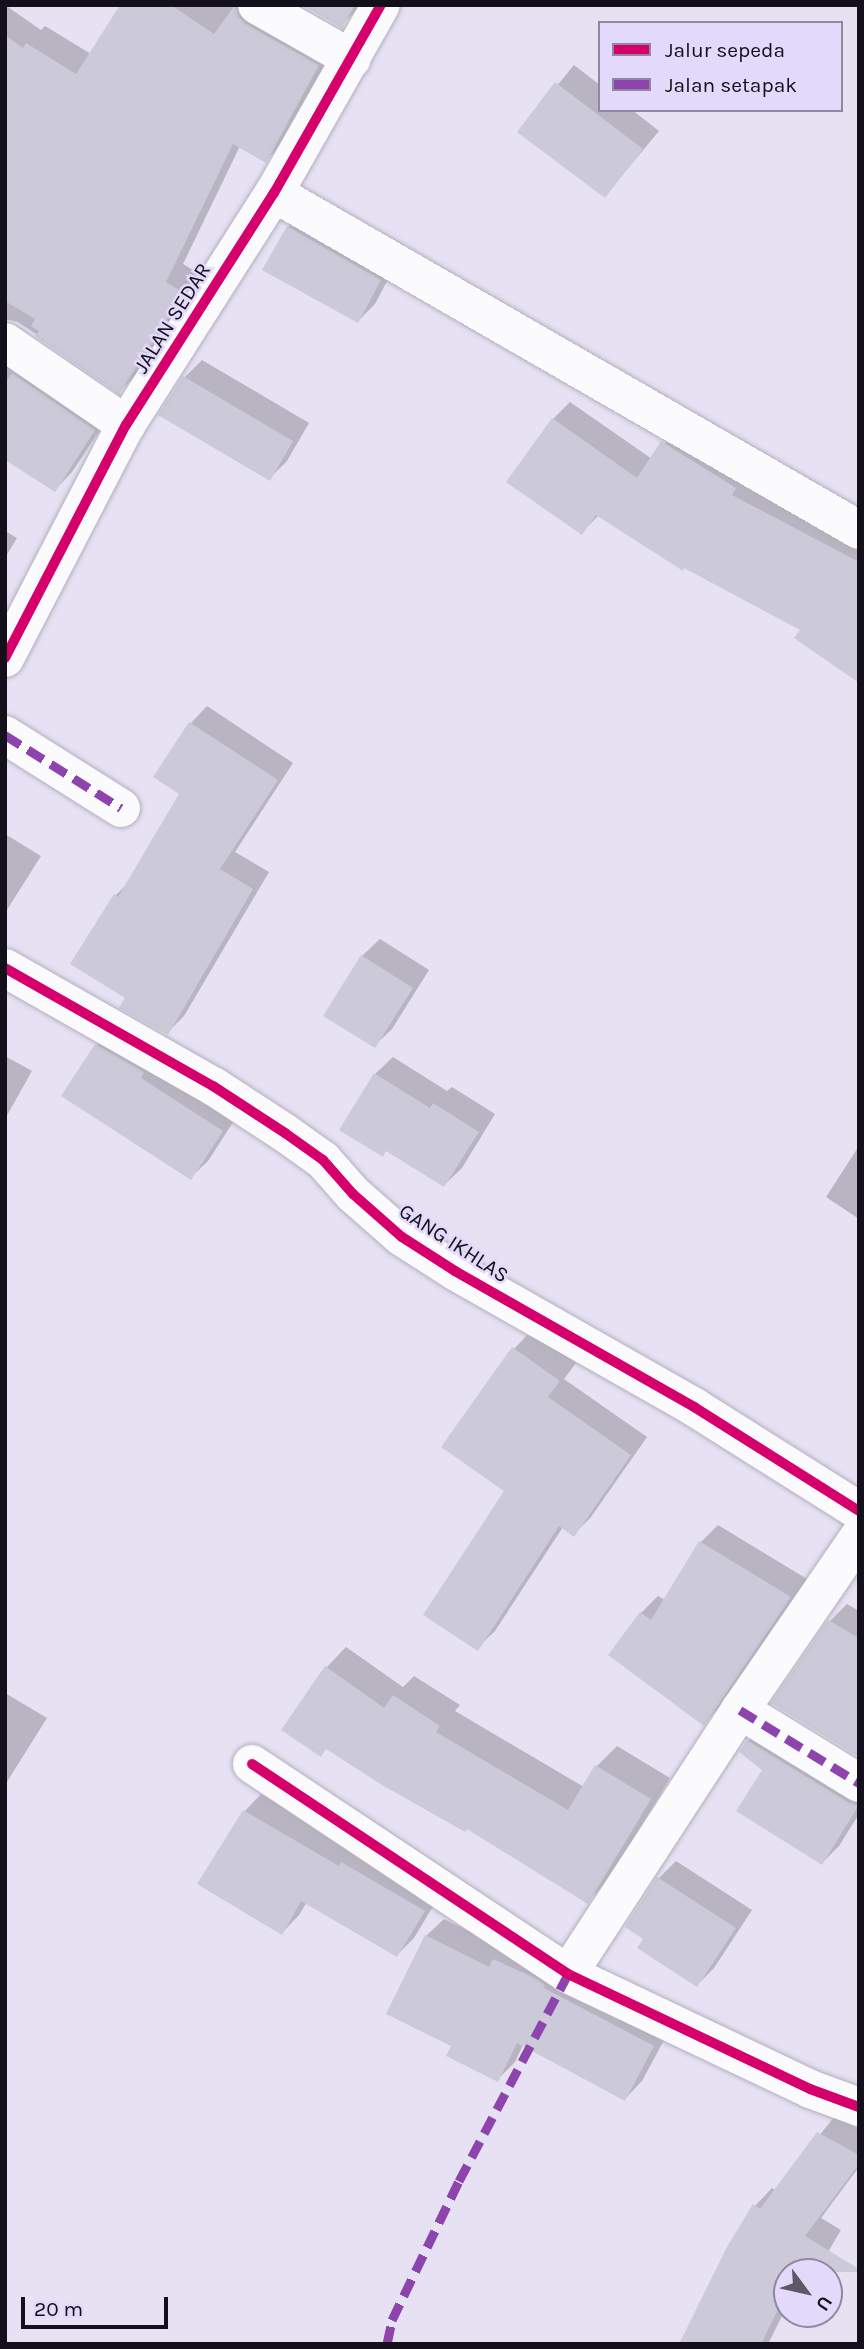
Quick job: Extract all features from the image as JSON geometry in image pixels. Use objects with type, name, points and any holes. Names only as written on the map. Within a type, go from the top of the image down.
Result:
[{"type":"street","points":[[257,5],[352,59]]},
{"type":"street","name":"JALAN SEDAR","points":[[5,658],[126,425],[274,193],[381,5]]},
{"type":"street","points":[[274,193],[859,530]]},
{"type":"street","points":[[5,342],[126,425]]},
{"type":"street","points":[[5,736],[121,808]]},
{"type":"street","name":"GANG IKHLAS","points":[[5,968],[213,1086],[285,1133],[323,1160],[353,1194],[402,1237],[455,1271],[694,1407],[859,1511]]},
{"type":"street","points":[[568,1974],[740,1710],[859,1537]]},
{"type":"street","points":[[740,1710],[859,1783]]},
{"type":"street","points":[[252,1764],[568,1974],[810,2089],[859,2107]]},
{"type":"building","points":[[120,5],[171,5],[214,34],[235,5],[239,17],[246,24],[319,65],[266,163],[233,144],[166,282],[184,293],[119,394],[35,336],[39,331],[31,326],[35,319],[5,301],[5,35],[23,48],[26,43],[76,74]]},
{"type":"building","points":[[302,5],[355,5],[342,28]]},
{"type":"building","points":[[555,82],[643,149],[605,198],[517,132]]},
{"type":"building","points":[[287,226],[381,280],[358,323],[262,270]]},
{"type":"building","points":[[12,373],[95,430],[55,492],[5,460],[5,383]]},
{"type":"building","points":[[183,376],[293,441],[270,481],[158,415]]},
{"type":"building","points":[[552,418],[637,478],[661,441],[736,488],[732,495],[859,562],[859,683],[794,638],[800,630],[684,568],[683,571],[596,515],[582,535],[506,482]]},
{"type":"building","points":[[189,722],[278,780],[220,869],[253,889],[168,1035],[119,1008],[125,998],[70,964],[114,894],[118,897],[179,794],[153,777]]},
{"type":"building","points":[[361,955],[413,988],[375,1048],[323,1016]]},
{"type":"building","points":[[95,1044],[144,1072],[141,1078],[223,1131],[191,1180],[61,1096]]},
{"type":"building","points":[[374,1073],[430,1108],[433,1103],[479,1132],[444,1187],[386,1151],[383,1157],[339,1130]]},
{"type":"building","points":[[512,1347],[560,1381],[548,1397],[631,1455],[574,1537],[559,1526],[478,1651],[423,1615],[504,1491],[441,1447]]},
{"type":"building","points":[[699,1541],[791,1597],[704,1726],[608,1655],[640,1612],[651,1620]]},
{"type":"building","points":[[828,1620],[859,1638],[859,1757],[771,1703]]},
{"type":"building","points":[[325,1666],[384,1708],[393,1695],[440,1726],[436,1732],[568,1810],[595,1765],[651,1799],[588,1904],[467,1829],[465,1832],[382,1785],[326,1749],[321,1757],[281,1730]]},
{"type":"building","points":[[747,1740],[848,1802],[859,1805],[822,1865],[736,1811],[762,1770],[739,1752]]},
{"type":"building","points":[[243,1810],[339,1866],[341,1862],[425,1911],[397,1957],[301,1901],[282,1935],[197,1884]]},
{"type":"building","points":[[657,1877],[736,1928],[697,1987],[637,1948],[643,1939],[625,1927]]},
{"type":"building","points":[[425,1935],[489,1967],[493,1959],[537,1979],[545,1985],[544,1988],[654,2046],[625,2101],[517,2043],[498,2082],[446,2056],[451,2046],[386,2014]]},
{"type":"building","points":[[817,2132],[859,2155],[859,2164],[805,2236],[841,2258],[773,2258],[773,2320],[761,2344],[679,2344],[727,2247],[753,2204],[760,2209]]},
{"type":"building","points":[[843,2259],[859,2269],[859,2272],[843,2272]]},
{"type":"marked path","points":[[5,735],[121,808]]},
{"type":"marked path","points":[[740,1710],[859,1783]]},
{"type":"marked path","points":[[387,2344],[392,2320],[459,2181],[568,1974]]},
{"type":"cycle path","points":[[5,658],[126,425],[274,193],[381,5]]},
{"type":"cycle path","points":[[5,968],[213,1086],[285,1133],[323,1160],[353,1194],[402,1237],[455,1271],[694,1407],[859,1511]]},
{"type":"cycle path","points":[[252,1764],[568,1974],[810,2089],[859,2107]]}]
